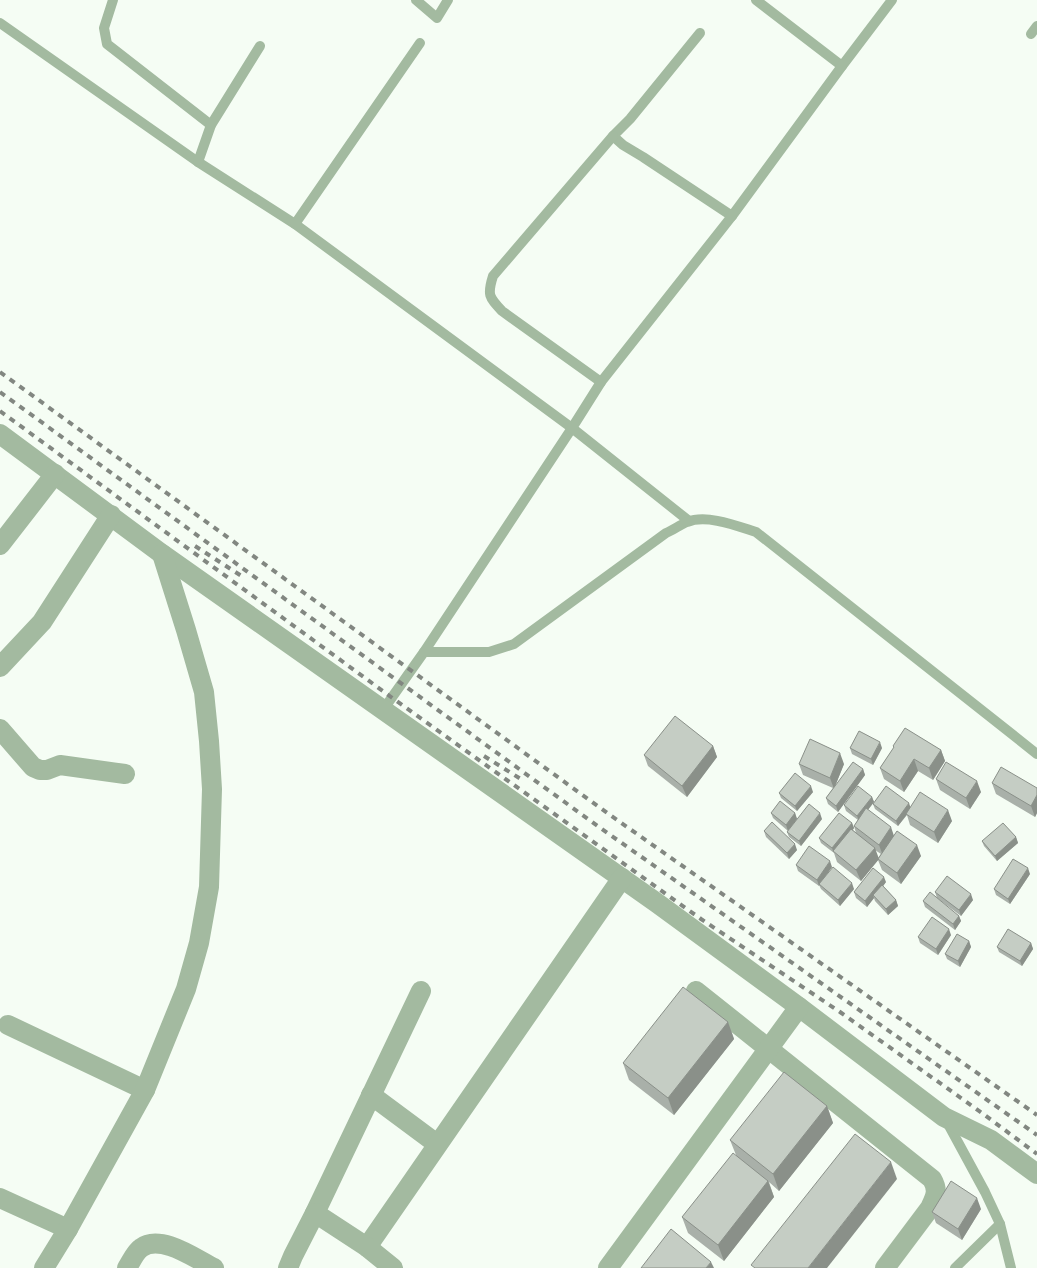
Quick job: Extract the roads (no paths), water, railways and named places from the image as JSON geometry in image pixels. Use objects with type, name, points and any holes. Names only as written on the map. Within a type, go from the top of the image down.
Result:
[{"type":"street","points":[[0,434],[162,554],[622,878],[799,1007],[944,1117],[991,1140],[1037,1174]]},
{"type":"street","points":[[0,545],[55,474]]},
{"type":"street","points":[[0,667],[42,622],[111,515]]},
{"type":"street","points":[[44,1268],[68,1229],[145,1090],[186,989],[199,943],[209,887],[212,789],[204,692],[162,554]]},
{"type":"street","points":[[0,730],[33,767],[40,770],[47,770],[60,765],[125,774]]},
{"type":"street","points":[[366,1247],[622,878]]},
{"type":"street","points":[[288,1268],[421,991]]},
{"type":"street","points":[[696,991],[932,1179],[936,1186],[936,1194],[930,1208],[885,1268]]},
{"type":"street","points":[[608,1268],[799,1007]]},
{"type":"street","points":[[8,1025],[145,1090]]},
{"type":"street","points":[[371,1095],[437,1144]]},
{"type":"street","points":[[0,1198],[68,1229]]},
{"type":"street","points":[[315,1213],[366,1247],[391,1267]]},
{"type":"street","points":[[127,1268],[140,1248],[151,1244],[163,1244],[176,1248],[214,1268]]},
{"type":"lane","points":[[113,0],[104,28],[107,44],[210,125]]},
{"type":"lane","points":[[416,0],[437,18],[448,0]]},
{"type":"lane","points":[[756,0],[842,66]]},
{"type":"lane","points":[[383,710],[424,652],[601,382],[732,216],[892,0]]},
{"type":"lane","points":[[0,23],[198,162],[295,224],[572,428],[689,521]]},
{"type":"lane","points":[[601,382],[502,311],[492,301],[489,290],[493,276],[613,136],[630,119],[700,34]]},
{"type":"lane","points":[[295,224],[420,43]]},
{"type":"lane","points":[[198,162],[210,125],[260,46]]},
{"type":"lane","points":[[613,136],[732,216]]},
{"type":"lane","points":[[424,652],[488,652],[514,644],[666,533],[689,521],[726,522],[756,532],[1037,754]]},
{"type":"lane","points":[[944,1117],[985,1192],[1000,1224],[1011,1268]]},
{"type":"lane","points":[[955,1268],[1000,1224]]},
{"type":"railway","points":[[0,372],[610,815],[1037,1115]]},
{"type":"railway","points":[[0,392],[599,827],[1037,1135]]},
{"type":"railway","points":[[0,411],[391,697],[701,919],[840,1012],[1037,1154]]},
{"type":"railway","points":[[195,546],[243,577]]},
{"type":"railway","points":[[484,756],[524,781]]}]
